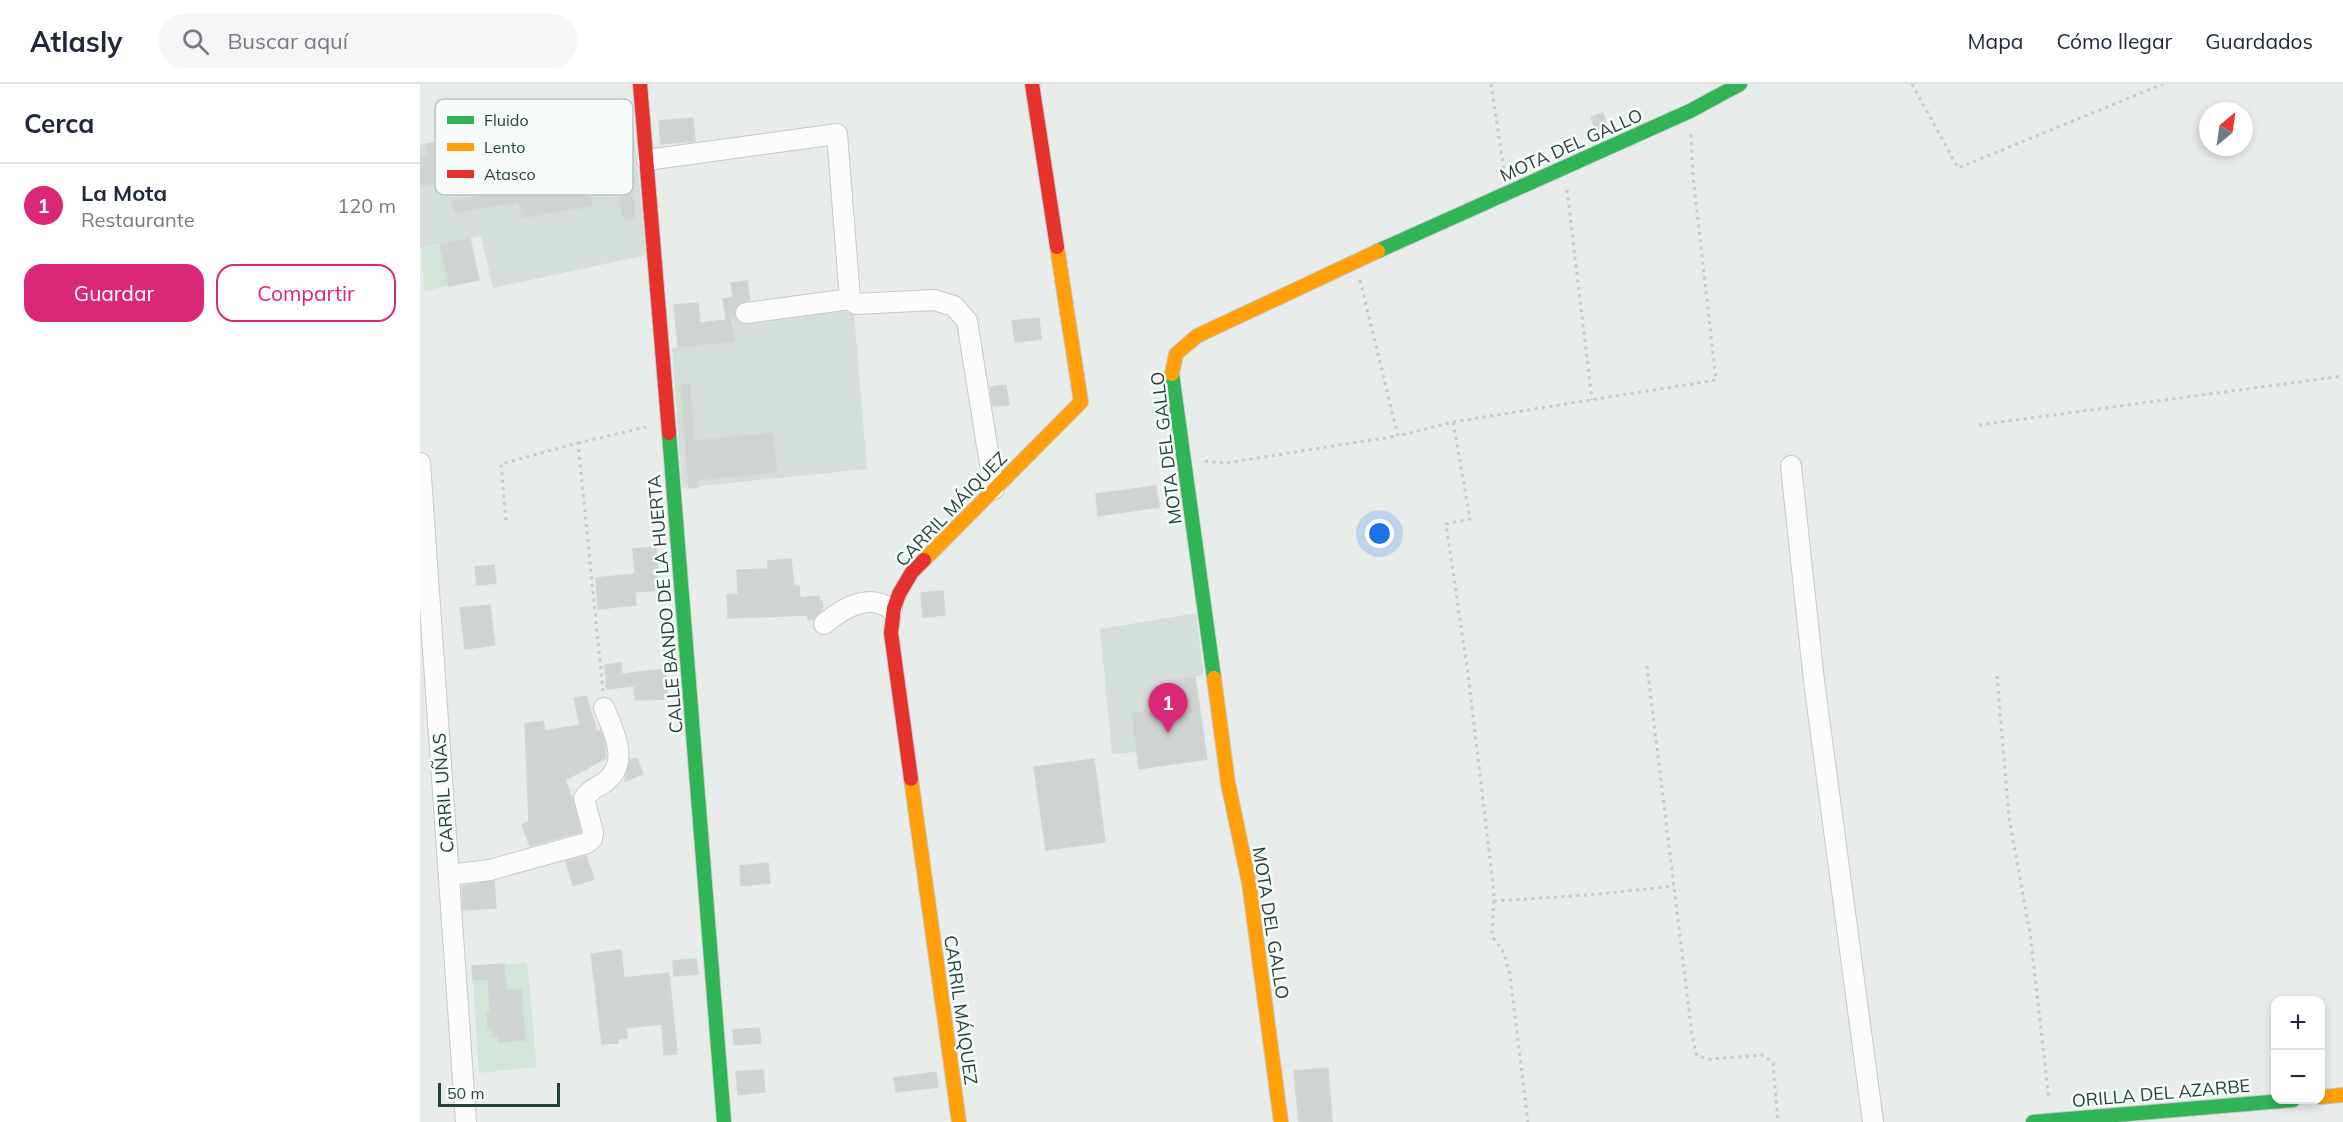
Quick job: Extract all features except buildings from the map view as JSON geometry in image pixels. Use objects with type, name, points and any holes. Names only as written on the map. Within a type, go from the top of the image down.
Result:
[{"type":"street","name":"CALLE BANDO DE LA HUERTA","points":[[640,84],[724,1122]]},
{"type":"street","name":"CARRIL MÁIQUEZ","points":[[959,1122],[892,645],[891,610],[912,572],[1081,402],[1032,84]]},
{"type":"street","name":"MOTA DEL GALLO","points":[[1281,1122],[1249,883],[1228,783],[1172,366],[1176,354],[1183,345],[1355,261],[1511,190],[1564,169],[1690,111],[1740,84]]},
{"type":"street","points":[[647,160],[837,134],[850,299],[856,304],[933,300],[954,306],[967,321],[994,489]]},
{"type":"street","points":[[746,313],[850,299]]},
{"type":"street","name":"CARRIL UÑAS","points":[[420,463],[466,1122]]},
{"type":"street","points":[[1791,466],[1814,681],[1873,1122]]},
{"type":"street","points":[[824,624],[836,614],[860,603],[874,601],[884,603],[891,610]]},
{"type":"street","points":[[449,874],[490,870],[587,843],[592,839],[593,832],[584,798],[588,791],[606,781],[612,774],[619,754],[618,744],[604,708]]},
{"type":"street","points":[[2325,1097],[2343,1095]]},
{"type":"street","name":"ORILLA DEL AZARBE","points":[[2033,1122],[2271,1102]]},
{"type":"path","points":[[1491,84],[1504,176],[1511,190]]},
{"type":"path","points":[[1912,84],[1958,168],[2163,84]]},
{"type":"path","points":[[1185,460],[1225,463],[1398,436],[1453,422],[1716,380],[1693,176],[1690,111]]},
{"type":"path","points":[[1564,169],[1592,400]]},
{"type":"path","points":[[1355,261],[1398,436]]},
{"type":"path","points":[[1980,425],[2343,376]]},
{"type":"path","points":[[1453,422],[1470,519],[1446,524],[1468,674],[1494,901],[1492,936],[1504,952],[1510,975],[1528,1122]]},
{"type":"path","points":[[506,520],[501,464],[653,425]]},
{"type":"path","points":[[578,443],[604,708]]},
{"type":"path","points":[[1647,666],[1692,1035],[1697,1056],[1710,1059],[1764,1055],[1773,1064],[1778,1122]]},
{"type":"path","points":[[1996,676],[2009,818],[2030,933],[2052,1120]]},
{"type":"path","points":[[1494,901],[1589,895],[1674,886]]},
{"type":"shaded area","points":[[633,126],[647,255],[493,288],[481,236],[420,248],[420,145],[435,142],[435,195],[633,195]]},
{"type":"shaded area","points":[[825,306],[854,313],[867,469],[682,488],[672,348],[735,341],[733,319]]},
{"type":"shaded area","points":[[1196,613],[1204,675],[1162,682],[1166,710],[1132,715],[1136,752],[1112,754],[1100,629]]},
{"type":"green space","points":[[440,245],[449,286],[424,291],[421,248]]},
{"type":"green space","points":[[527,963],[537,1067],[479,1073],[472,966]]},
{"type":"traffic: fast","points":[[1378,251],[1690,111],[1740,84]]},
{"type":"traffic: fast","points":[[1172,374],[1214,678]]},
{"type":"traffic: fast","points":[[669,433],[724,1122]]},
{"type":"traffic: fast","points":[[2033,1122],[2271,1102]]},
{"type":"traffic: slow","points":[[924,560],[1081,402],[1057,247]]},
{"type":"traffic: slow","points":[[1172,374],[1176,354],[1197,336],[1378,251]]},
{"type":"traffic: slow","points":[[1214,678],[1228,783],[1249,883],[1281,1122]]},
{"type":"traffic: slow","points":[[911,779],[959,1122]]},
{"type":"traffic: slow","points":[[2325,1097],[2343,1095]]},
{"type":"traffic: jam","points":[[640,84],[669,433]]},
{"type":"traffic: jam","points":[[1032,84],[1057,247]]},
{"type":"traffic: jam","points":[[911,779],[891,633],[894,608],[899,594],[912,572],[924,560]]},
{"type":"place","name":"La Mota","points":[[1168,733]]}]
